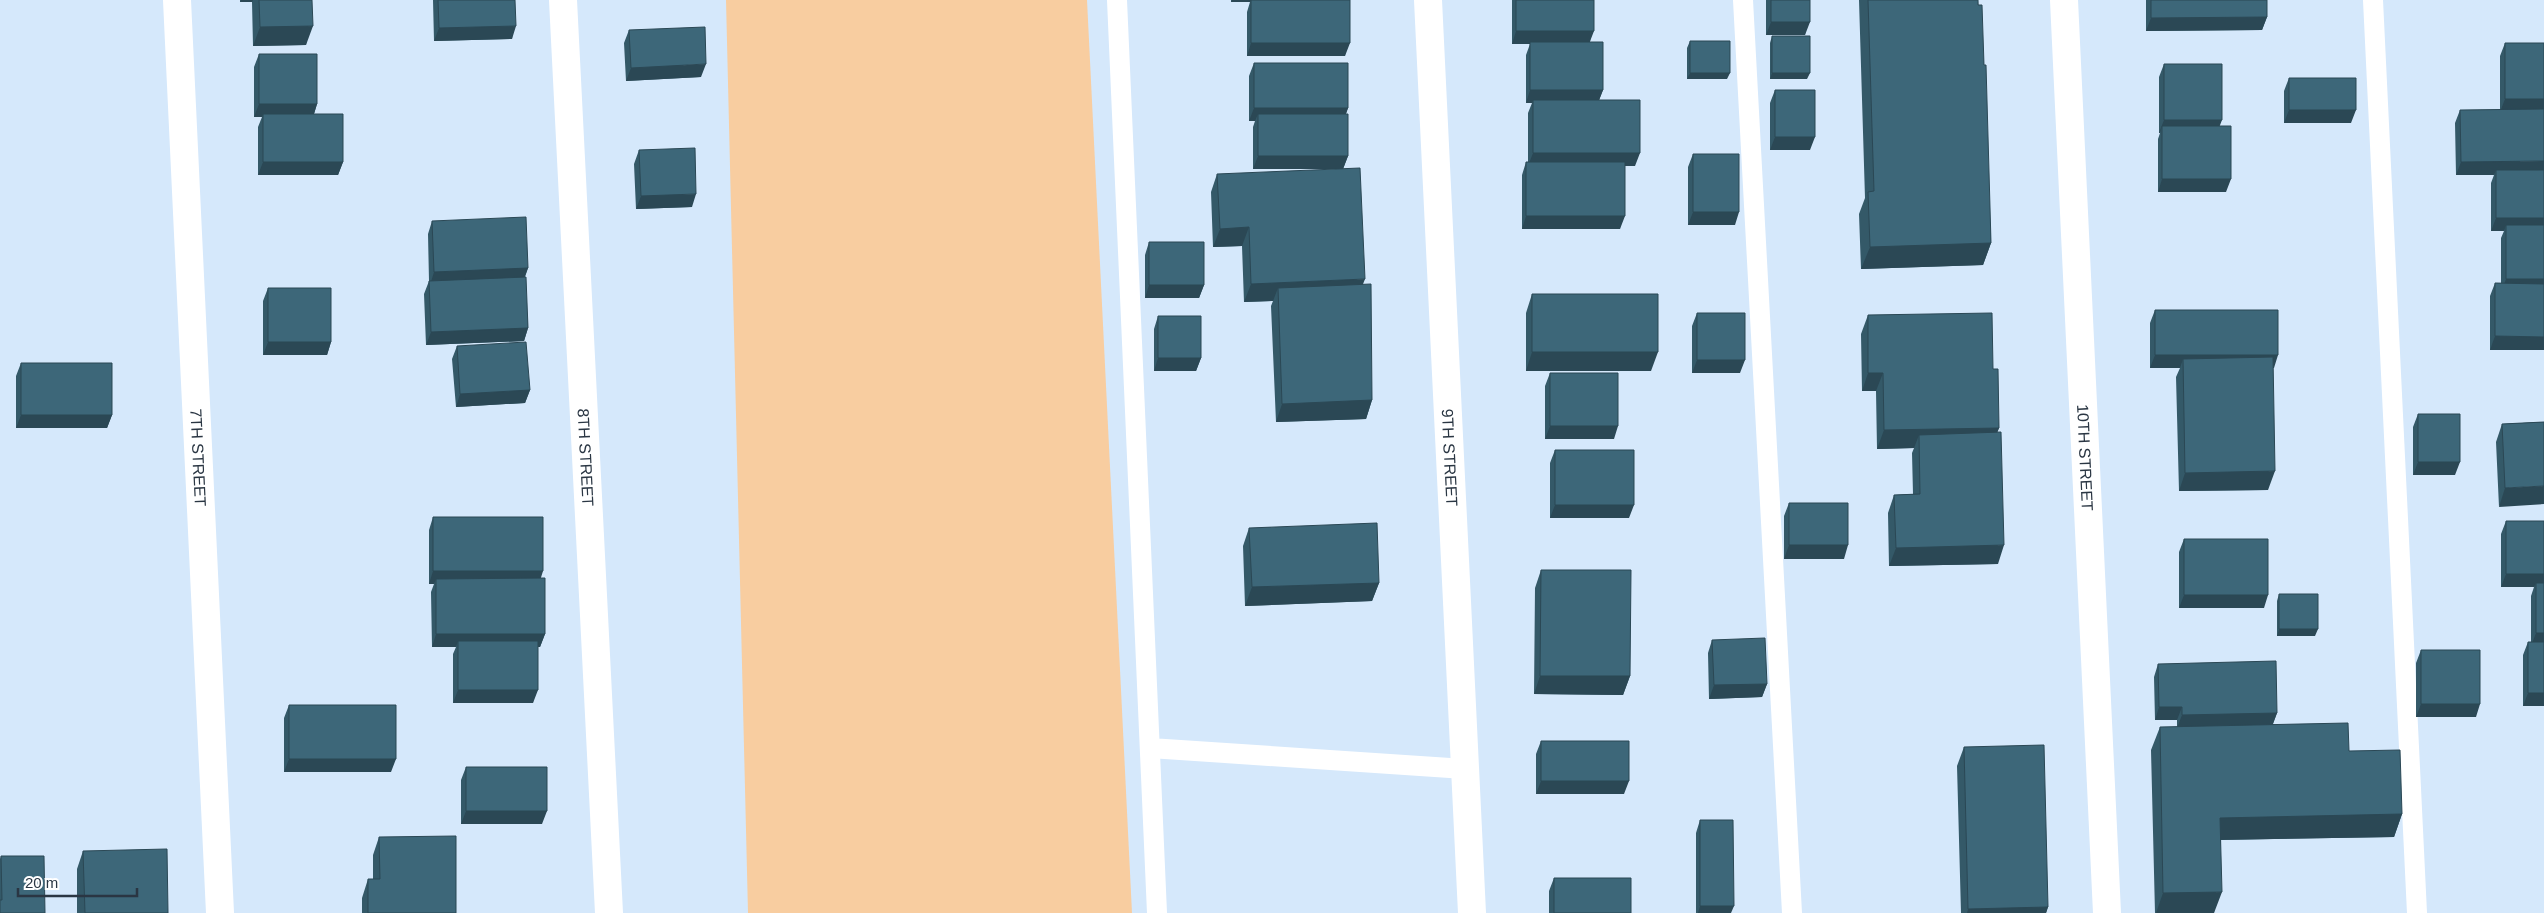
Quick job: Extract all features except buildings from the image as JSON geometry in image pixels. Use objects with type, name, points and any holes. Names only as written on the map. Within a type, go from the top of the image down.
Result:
[{"type":"street","name":"7TH STREET","points":[[177,0],[220,913]]},
{"type":"street","name":"8TH STREET","points":[[563,0],[609,913]]},
{"type":"street","name":"9TH STREET","points":[[1428,0],[1472,913]]},
{"type":"street","name":"10TH STREET","points":[[2064,0],[2107,913]]},
{"type":"lane","points":[[1117,0],[1157,913]]},
{"type":"lane","points":[[1743,0],[1792,913]]},
{"type":"lane","points":[[2373,0],[2417,913]]},
{"type":"lane","points":[[1150,748],[1465,770]]},
{"type":"shaded area","points":[[726,0],[1087,0],[1132,913],[748,913]]}]
